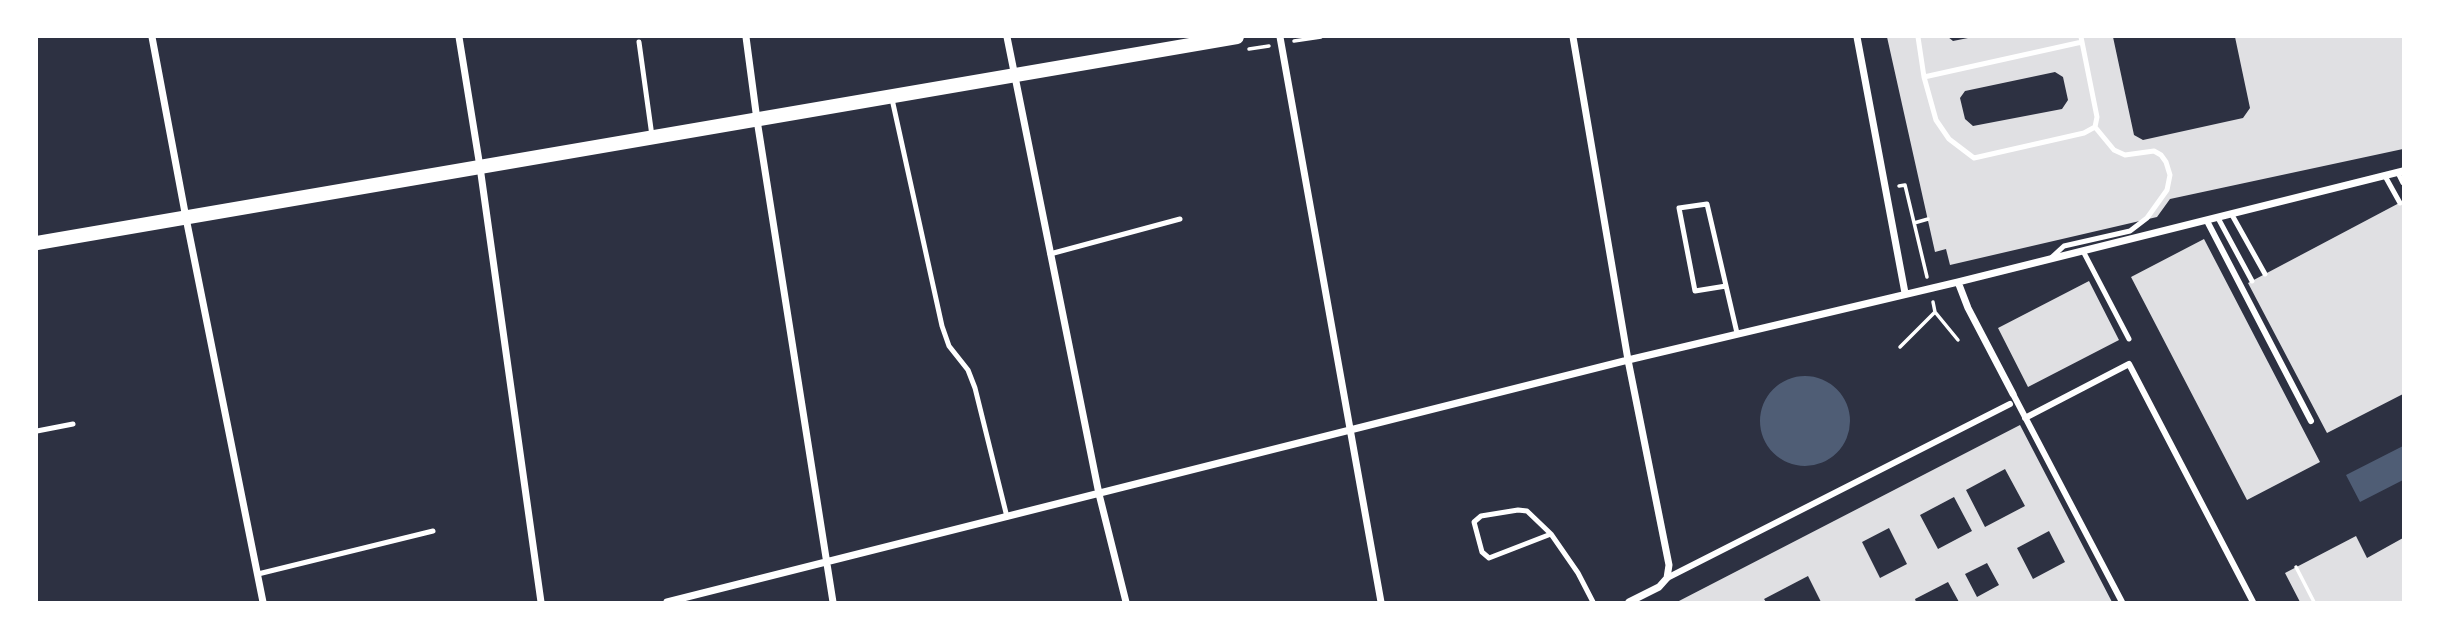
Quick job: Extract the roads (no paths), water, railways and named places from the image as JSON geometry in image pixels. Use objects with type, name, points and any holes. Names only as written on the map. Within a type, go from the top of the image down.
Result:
[{"type":"main road","points":[[37,243],[1237,37]]},
{"type":"street","points":[[152,37],[263,602]]},
{"type":"street","points":[[459,37],[480,167],[541,602]]},
{"type":"street","points":[[746,37],[834,602]]},
{"type":"street","points":[[1007,37],[1099,494],[1126,602]]},
{"type":"street","points":[[1280,37],[1381,602]]},
{"type":"street","points":[[1573,37],[1628,360],[1669,565],[1667,578]]},
{"type":"street","points":[[1857,37],[1905,293]]},
{"type":"street","points":[[667,602],[1628,360],[1958,282],[2400,172]]},
{"type":"street","points":[[2207,221],[2311,421]]},
{"type":"street","points":[[1958,282],[1968,308],[2122,602]]},
{"type":"street","points":[[2025,418],[2129,364],[2253,602]]},
{"type":"street","points":[[1629,602],[1659,587],[1667,578],[2010,404]]},
{"type":"lane","points":[[1918,37],[1924,78],[1936,120],[1949,139],[1974,158],[2084,132],[2095,127]]},
{"type":"lane","points":[[1924,78],[2081,39],[2097,117],[2095,127]]},
{"type":"lane","points":[[639,42],[652,137]]},
{"type":"lane","points":[[891,96],[942,326],[949,346],[968,369],[975,388],[1007,517]]},
{"type":"lane","points":[[2049,259],[2064,246],[2130,231],[2147,218],[2167,190],[2170,176],[2161,155],[2154,151],[2125,155],[2114,150],[2095,127]]},
{"type":"lane","points":[[2400,172],[2403,183]]},
{"type":"lane","points":[[2385,176],[2400,203]]},
{"type":"lane","points":[[1726,286],[1695,291],[1679,208],[1707,204],[1737,333]]},
{"type":"lane","points":[[2232,215],[2265,274]]},
{"type":"lane","points":[[2218,218],[2252,281]]},
{"type":"lane","points":[[1051,254],[1180,219]]},
{"type":"lane","points":[[2083,251],[2129,339]]},
{"type":"lane","points":[[37,431],[73,424]]},
{"type":"lane","points":[[1551,534],[1489,558],[1482,552],[1474,522],[1481,516],[1522,510],[1531,514],[1551,534],[1578,573],[1593,602]]},
{"type":"lane","points":[[258,574],[433,531]]},
{"type":"water","points":[[1805,376],[1822,380],[1837,389],[1846,404],[1850,421],[1846,438],[1837,453],[1822,462],[1805,466],[1788,462],[1773,453],[1764,438],[1760,421],[1764,404],[1773,389],[1788,380]]},
{"type":"water","points":[[2403,446],[2403,480],[2360,502],[2346,475]]}]
